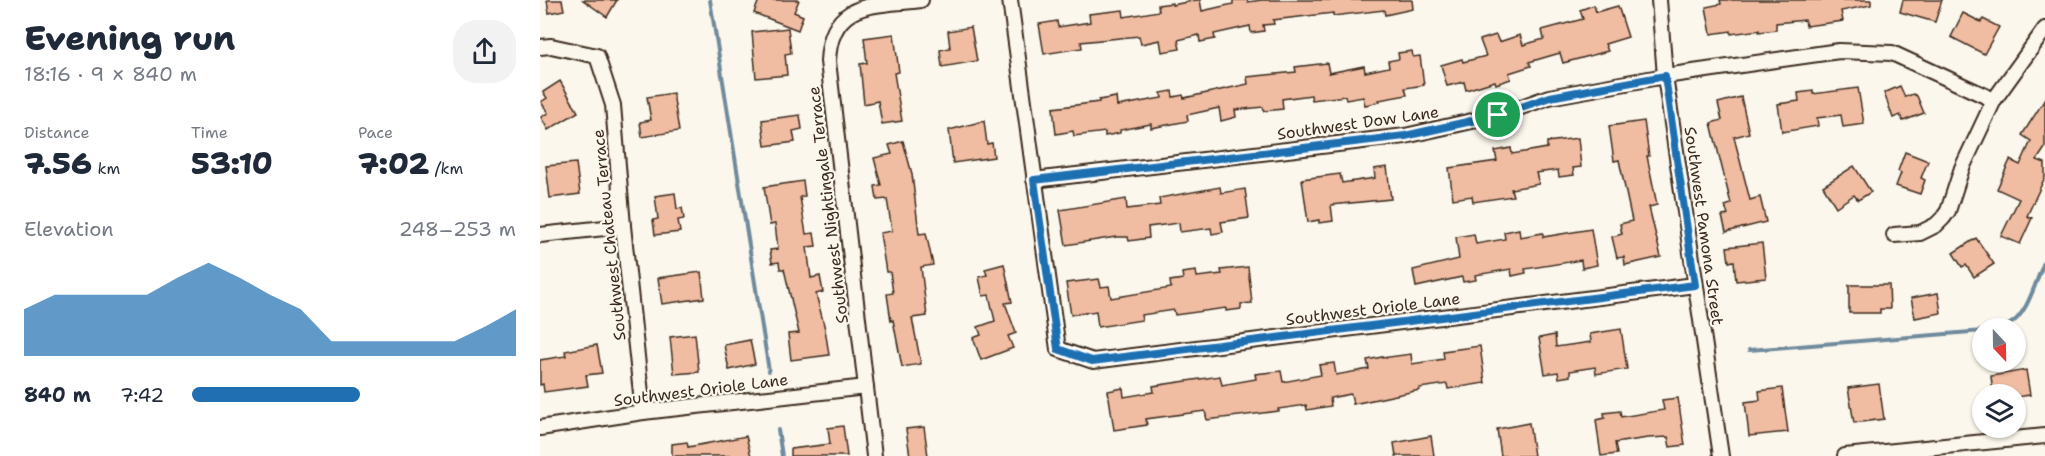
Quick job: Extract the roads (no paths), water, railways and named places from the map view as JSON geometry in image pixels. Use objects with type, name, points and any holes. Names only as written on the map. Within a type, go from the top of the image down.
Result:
[{"type":"street","name":"Southwest Nightingale Terrace","points":[[874,456],[828,61],[829,45],[838,23],[847,15],[869,6],[921,0]]},
{"type":"street","points":[[1010,0],[1034,180]]},
{"type":"street","name":"Southwest Pamona Street","points":[[1659,0],[1665,76],[1721,456]]},
{"type":"street","points":[[1894,235],[1920,233],[1936,225],[1943,218],[1948,211],[1962,168],[1994,100],[2045,29]]},
{"type":"street","name":"Southwest Chateau Terrace","points":[[540,47],[551,46],[597,56],[613,105],[623,226],[643,412]]},
{"type":"street","name":"Southwest Dow Lane","points":[[1034,180],[1405,136],[1498,115],[1550,97],[1665,76],[1839,51],[1892,53],[1994,100]]},
{"type":"street","name":"Southwest Oriole Lane","points":[[1034,180],[1058,349],[1092,361],[1695,285]]},
{"type":"street","points":[[540,235],[623,226]]},
{"type":"street","name":"Southwest Oriole Lane","points":[[540,428],[643,412],[866,387]]},
{"type":"street","points":[[1845,456],[2045,436]]},
{"type":"waterway","points":[[710,0],[769,371]]},
{"type":"waterway","points":[[2017,318],[2031,296],[2045,260]]},
{"type":"waterway","points":[[1749,350],[1972,332]]},
{"type":"waterway","points":[[778,430],[782,456]]}]
